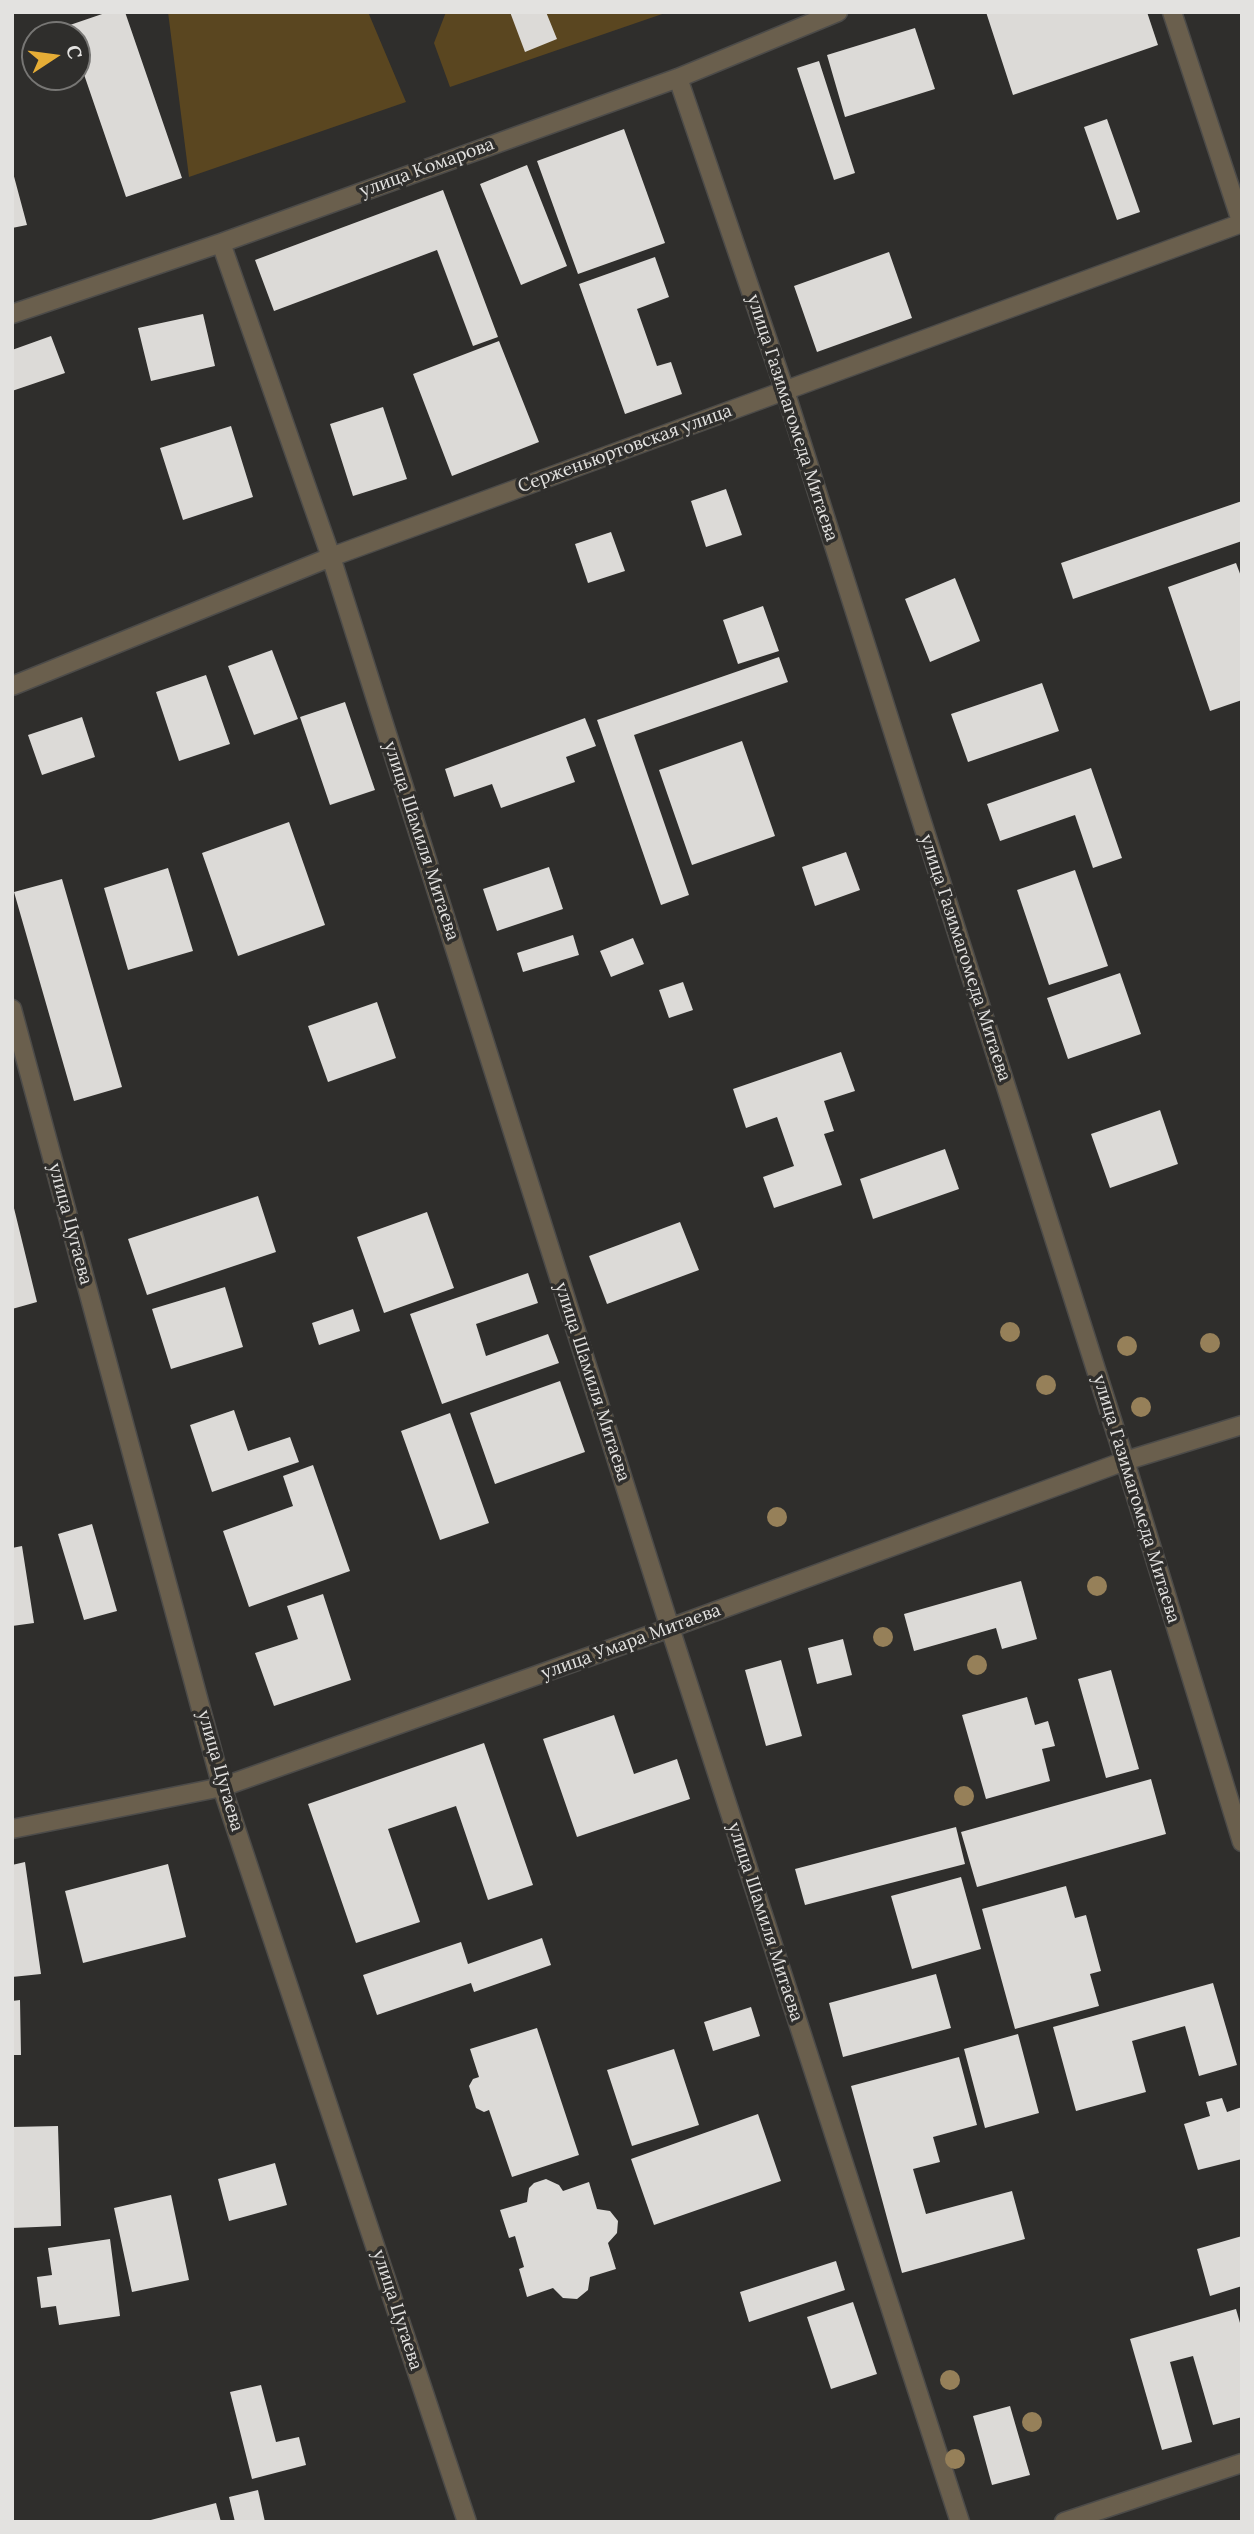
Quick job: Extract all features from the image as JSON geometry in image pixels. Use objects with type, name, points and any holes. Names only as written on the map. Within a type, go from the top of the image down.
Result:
[{"type":"street","name":"улица Комарова","points":[[12,314],[221,243],[678,78],[838,12]]},
{"type":"street","points":[[1172,12],[1242,223]]},
{"type":"street","name":"улица Газимагомеда Митаева","points":[[678,78],[785,390],[1125,1461],[1242,1842]]},
{"type":"street","name":"Серженьюртовская улица","points":[[12,686],[331,557],[1242,223]]},
{"type":"street","name":"улица Шамиля Митаева","points":[[221,243],[331,557],[670,1629],[960,2522]]},
{"type":"street","name":"улица Цугаева","points":[[12,1009],[222,1787],[467,2522]]},
{"type":"street","name":"улица Умара Митаева","points":[[12,1829],[222,1787],[670,1629],[1125,1461],[1242,1425]]},
{"type":"street","points":[[1064,2522],[1242,2463]]},
{"type":"shaded area","points":[[168,12],[368,12],[406,102],[189,177]]},
{"type":"shaded area","points":[[446,12],[668,12],[450,87],[434,43]]},
{"type":"building","points":[[108,12],[125,12],[182,178],[126,197],[90,91],[91,21],[82,21]]},
{"type":"building","points":[[510,12],[546,12],[557,39],[525,52]]},
{"type":"building","points":[[986,12],[1147,12],[1158,45],[1013,95]]},
{"type":"building","points":[[915,28],[935,89],[845,117],[827,55]]},
{"type":"building","points":[[819,61],[855,173],[834,180],[797,68]]},
{"type":"building","points":[[1107,119],[1140,212],[1117,220],[1084,127]]},
{"type":"building","points":[[624,129],[665,243],[578,274],[537,161]]},
{"type":"building","points":[[527,165],[567,266],[521,285],[480,184]]},
{"type":"building","points":[[12,169],[27,225],[12,228]]},
{"type":"building","points":[[443,190],[498,337],[473,346],[437,250],[274,311],[255,260]]},
{"type":"building","points":[[889,252],[912,318],[817,352],[794,286]]},
{"type":"building","points":[[655,257],[669,297],[637,309],[657,366],[671,362],[682,394],[625,414],[579,284]]},
{"type":"building","points":[[203,314],[215,366],[151,381],[138,328]]},
{"type":"building","points":[[51,336],[65,373],[12,391],[12,350]]},
{"type":"building","points":[[499,341],[539,442],[452,476],[413,374]]},
{"type":"building","points":[[383,407],[407,479],[353,496],[330,424]]},
{"type":"building","points":[[231,426],[253,497],[183,520],[160,448]]},
{"type":"building","points":[[726,489],[742,535],[706,547],[691,501]]},
{"type":"building","points":[[1242,501],[1242,541],[1073,599],[1061,563]]},
{"type":"building","points":[[611,532],[625,571],[588,583],[575,544]]},
{"type":"building","points":[[1236,563],[1242,579],[1242,700],[1210,711],[1168,587]]},
{"type":"building","points":[[955,578],[980,641],[930,662],[905,599]]},
{"type":"building","points":[[763,606],[779,651],[738,664],[723,620]]},
{"type":"building","points":[[272,650],[298,719],[254,735],[228,666]]},
{"type":"building","points":[[779,657],[788,682],[634,735],[689,895],[661,905],[597,720]]},
{"type":"building","points":[[206,675],[230,744],[179,761],[156,692]]},
{"type":"building","points":[[1042,683],[1059,731],[968,762],[951,714]]},
{"type":"building","points":[[345,702],[375,790],[330,805],[300,717]]},
{"type":"building","points":[[82,717],[95,757],[42,775],[28,735]]},
{"type":"building","points":[[585,718],[596,746],[566,757],[575,782],[501,808],[492,784],[454,797],[445,769]]},
{"type":"building","points":[[742,741],[775,836],[692,865],[659,770]]},
{"type":"building","points":[[1091,768],[1122,858],[1093,868],[1075,815],[1000,841],[987,804]]},
{"type":"building","points":[[289,822],[325,925],[238,956],[202,853]]},
{"type":"building","points":[[846,852],[860,890],[815,906],[802,867]]},
{"type":"building","points":[[549,867],[563,909],[497,931],[483,889]]},
{"type":"building","points":[[168,868],[193,951],[128,970],[104,888]]},
{"type":"building","points":[[1075,870],[1108,966],[1049,985],[1017,890]]},
{"type":"building","points":[[62,879],[122,1087],[74,1101],[14,892]]},
{"type":"building","points":[[573,935],[579,955],[523,972],[517,953]]},
{"type":"building","points":[[633,938],[644,964],[611,977],[600,951]]},
{"type":"building","points":[[1120,973],[1141,1034],[1068,1059],[1047,998]]},
{"type":"building","points":[[683,982],[693,1010],[669,1018],[659,990]]},
{"type":"building","points":[[377,1002],[396,1058],[328,1082],[308,1026]]},
{"type":"building","points":[[841,1052],[855,1091],[824,1101],[834,1131],[824,1134],[842,1185],[774,1208],[763,1177],[794,1166],[777,1117],[746,1128],[733,1089]]},
{"type":"building","points":[[1160,1110],[1178,1164],[1110,1188],[1091,1134]]},
{"type":"building","points":[[945,1149],[959,1189],[873,1219],[860,1179]]},
{"type":"building","points":[[258,1196],[276,1252],[147,1295],[128,1239]]},
{"type":"building","points":[[12,1200],[37,1302],[12,1309]]},
{"type":"building","points":[[427,1212],[454,1288],[384,1313],[357,1237]]},
{"type":"building","points":[[680,1222],[699,1270],[607,1304],[589,1256]]},
{"type":"building","points":[[528,1273],[538,1303],[476,1324],[486,1356],[548,1334],[559,1363],[442,1404],[410,1314]]},
{"type":"building","points":[[225,1287],[243,1347],[171,1369],[152,1309]]},
{"type":"building","points":[[353,1309],[360,1331],[319,1345],[312,1323]]},
{"type":"building","points":[[560,1381],[585,1452],[495,1484],[470,1413]]},
{"type":"building","points":[[234,1410],[248,1451],[290,1437],[299,1462],[212,1492],[190,1425]]},
{"type":"building","points":[[450,1413],[489,1523],[440,1540],[401,1431]]},
{"type":"building","points":[[313,1465],[350,1571],[249,1607],[223,1531],[293,1506],[283,1476]]},
{"type":"building","points":[[92,1524],[117,1611],[84,1620],[58,1534]]},
{"type":"building","points":[[22,1546],[34,1623],[12,1626],[12,1548]]},
{"type":"building","points":[[1021,1581],[1037,1639],[1002,1649],[996,1628],[914,1651],[904,1614]]},
{"type":"building","points":[[323,1594],[351,1680],[274,1706],[255,1653],[298,1639],[287,1606]]},
{"type":"building","points":[[843,1639],[852,1675],[817,1684],[808,1648]]},
{"type":"building","points":[[781,1660],[802,1736],[766,1746],[745,1670]]},
{"type":"building","points":[[1111,1670],[1139,1769],[1106,1778],[1078,1679]]},
{"type":"building","points":[[1027,1697],[1035,1725],[1048,1721],[1055,1746],[1042,1749],[1050,1781],[986,1799],[962,1715]]},
{"type":"building","points":[[614,1715],[634,1774],[677,1759],[690,1799],[577,1837],[543,1739]]},
{"type":"building","points":[[484,1743],[533,1885],[488,1900],[456,1806],[388,1829],[420,1922],[356,1943],[308,1804]]},
{"type":"building","points":[[1151,1779],[1166,1834],[977,1887],[961,1832]]},
{"type":"building","points":[[956,1827],[965,1864],[805,1905],[795,1869]]},
{"type":"building","points":[[25,1862],[41,1974],[12,1977],[12,1865]]},
{"type":"building","points":[[168,1864],[186,1937],[83,1963],[65,1891]]},
{"type":"building","points":[[961,1877],[981,1949],[912,1969],[891,1896]]},
{"type":"building","points":[[1066,1886],[1075,1918],[1086,1915],[1101,1971],[1090,1974],[1099,2006],[1015,2029],[982,1909]]},
{"type":"building","points":[[542,1938],[551,1965],[474,1992],[471,1983],[377,2015],[363,1975],[461,1942],[468,1964]]},
{"type":"building","points":[[936,1974],[951,2028],[843,2057],[829,2003]]},
{"type":"building","points":[[1213,1983],[1237,2065],[1199,2076],[1185,2026],[1132,2041],[1146,2092],[1076,2111],[1053,2027]]},
{"type":"building","points":[[20,2000],[21,2055],[12,2055],[12,2001]]},
{"type":"building","points":[[751,2007],[760,2036],[713,2051],[704,2022]]},
{"type":"building","points":[[537,2028],[579,2155],[512,2177],[489,2110],[484,2112],[476,2108],[469,2086],[473,2079],[479,2077],[470,2049]]},
{"type":"building","points":[[1018,2034],[1039,2113],[985,2128],[964,2049]]},
{"type":"building","points":[[674,2049],[699,2125],[632,2146],[607,2070]]},
{"type":"building","points":[[959,2057],[977,2125],[933,2137],[940,2162],[913,2169],[926,2214],[1012,2191],[1025,2239],[902,2273],[851,2086]]},
{"type":"building","points":[[1222,2098],[1227,2112],[1242,2107],[1242,2159],[1198,2170],[1184,2124],[1210,2116],[1206,2102]]},
{"type":"building","points":[[758,2114],[781,2181],[654,2225],[631,2159]]},
{"type":"building","points":[[58,2126],[61,2226],[12,2228],[12,2127]]},
{"type":"building","points":[[275,2163],[287,2205],[229,2221],[218,2179]]},
{"type":"building","points":[[546,2179],[559,2185],[563,2191],[589,2182],[597,2209],[610,2211],[618,2221],[617,2233],[608,2243],[616,2269],[590,2277],[588,2290],[577,2299],[563,2298],[553,2288],[527,2297],[519,2269],[524,2267],[515,2236],[509,2238],[500,2210],[527,2202],[529,2188]]},
{"type":"building","points":[[171,2195],[189,2280],[132,2292],[114,2208]]},
{"type":"building","points":[[1242,2236],[1242,2286],[1210,2296],[1197,2249]]},
{"type":"building","points":[[110,2239],[120,2316],[59,2325],[56,2306],[41,2308],[37,2277],[52,2275],[48,2248]]},
{"type":"building","points":[[836,2261],[845,2290],[749,2322],[740,2292]]},
{"type":"building","points":[[853,2302],[877,2374],[831,2389],[807,2317]]},
{"type":"building","points":[[1236,2309],[1242,2330],[1242,2417],[1213,2425],[1193,2356],[1170,2362],[1192,2442],[1162,2450],[1130,2339]]},
{"type":"building","points":[[261,2385],[276,2442],[299,2437],[306,2465],[252,2479],[230,2392]]},
{"type":"building","points":[[1010,2406],[1030,2475],[992,2485],[973,2416]]},
{"type":"building","points":[[258,2490],[265,2522],[235,2522],[229,2497]]},
{"type":"building","points":[[216,2503],[221,2522],[147,2522],[147,2521]]}]
